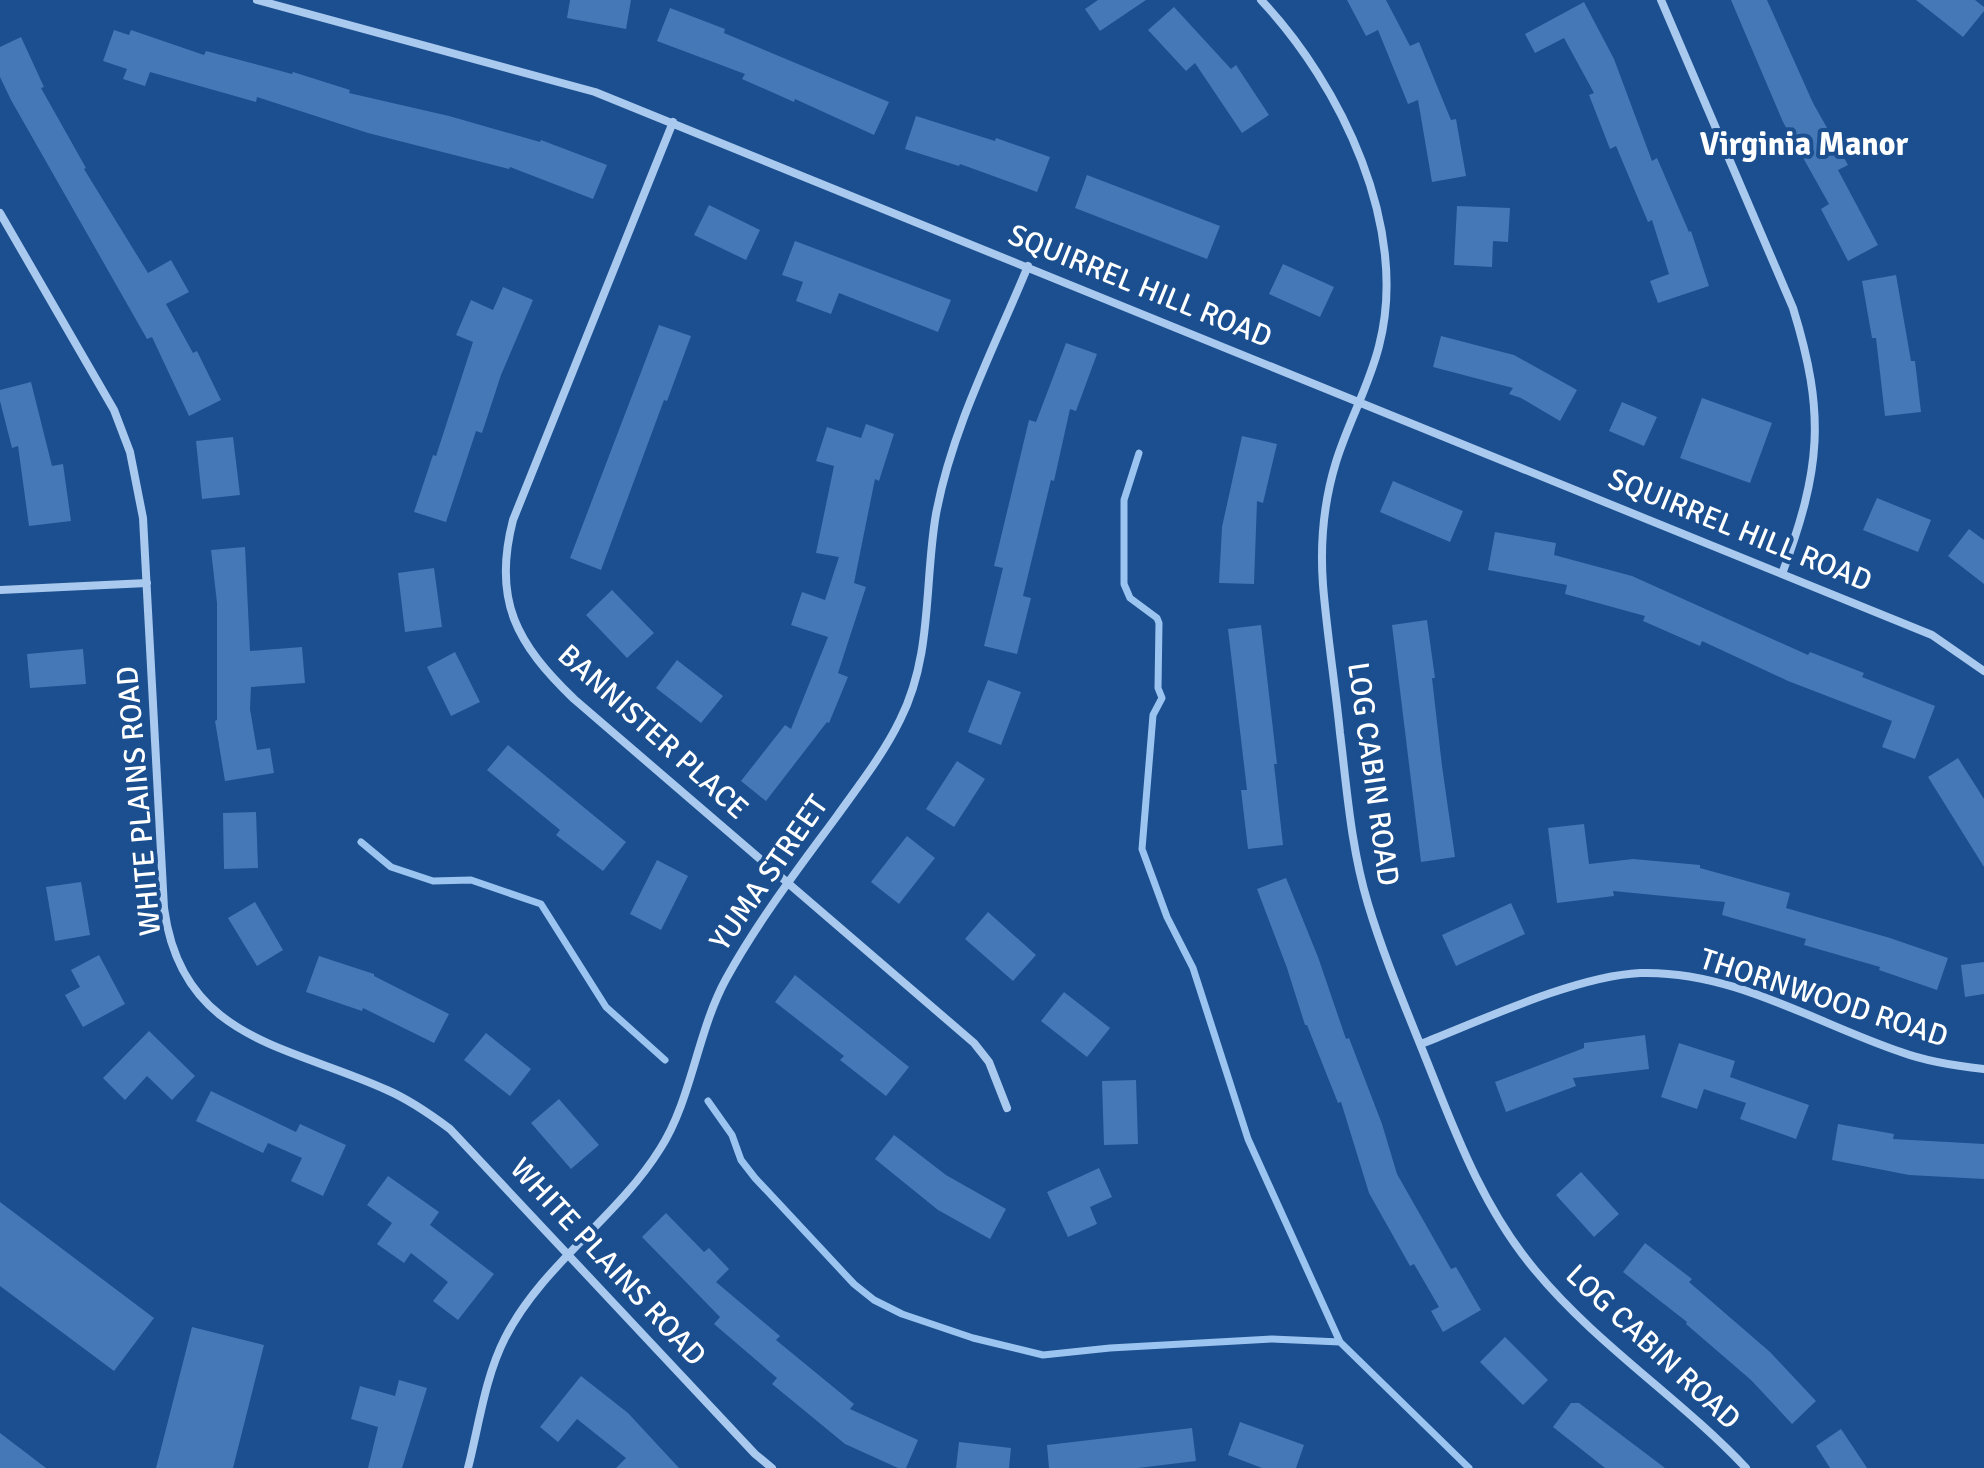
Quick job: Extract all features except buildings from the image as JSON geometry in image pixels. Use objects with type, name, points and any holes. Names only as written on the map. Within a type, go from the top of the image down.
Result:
[{"type":"street","name":"SQUIRREL HILL ROAD","points":[[257,0],[595,92],[673,122],[1932,635],[1984,671]]},
{"type":"street","name":"LOG CABIN ROAD","points":[[1261,0],[1309,61],[1364,167],[1380,215],[1387,261],[1385,313],[1378,349],[1337,459],[1323,533],[1323,583],[1353,837],[1369,906],[1481,1191],[1502,1227],[1535,1271],[1574,1311],[1746,1468]]},
{"type":"street","points":[[1661,0],[1793,308],[1808,357],[1815,401],[1816,446],[1810,491],[1782,574]]},
{"type":"street","name":"BANNISTER PLACE","points":[[673,122],[513,520],[505,556],[506,590],[515,623],[542,668],[574,699],[974,1043],[989,1062],[1007,1108]]},
{"type":"street","name":"WHITE PLAINS ROAD","points":[[0,213],[119,424],[130,452],[140,496],[147,583],[164,908],[170,936],[186,973],[206,1001],[224,1019],[252,1038],[387,1090],[419,1106],[450,1129],[755,1454],[772,1468]]},
{"type":"street","name":"YUMA STREET","points":[[468,1468],[490,1378],[505,1337],[536,1291],[641,1178],[663,1146],[681,1105],[697,1048],[724,983],[755,928],[880,756],[902,717],[922,656],[927,627],[929,565],[945,479],[967,414],[1028,266]]},
{"type":"street","points":[[0,590],[147,583]]},
{"type":"street","name":"THORNWOOD ROAD","points":[[1421,1044],[1544,997],[1607,977],[1640,973],[1682,975],[1744,990],[1902,1053],[1950,1065],[1984,1069]]},
{"type":"waterway","points":[[1139,453],[1124,500],[1124,584],[1130,598],[1157,618],[1159,623],[1158,688],[1162,698],[1153,715],[1142,849],[1167,917],[1193,968],[1248,1139],[1340,1342],[1469,1468]]},
{"type":"waterway","points":[[361,842],[391,867],[433,881],[471,880],[541,904],[606,1007],[665,1060]]},
{"type":"waterway","points":[[708,1101],[732,1135],[741,1160],[755,1178],[854,1284],[874,1300],[902,1314],[973,1338],[1043,1355],[1272,1339],[1340,1342]]},
{"type":"district","name":"Virginia Manor","points":[[1804,144]]}]
